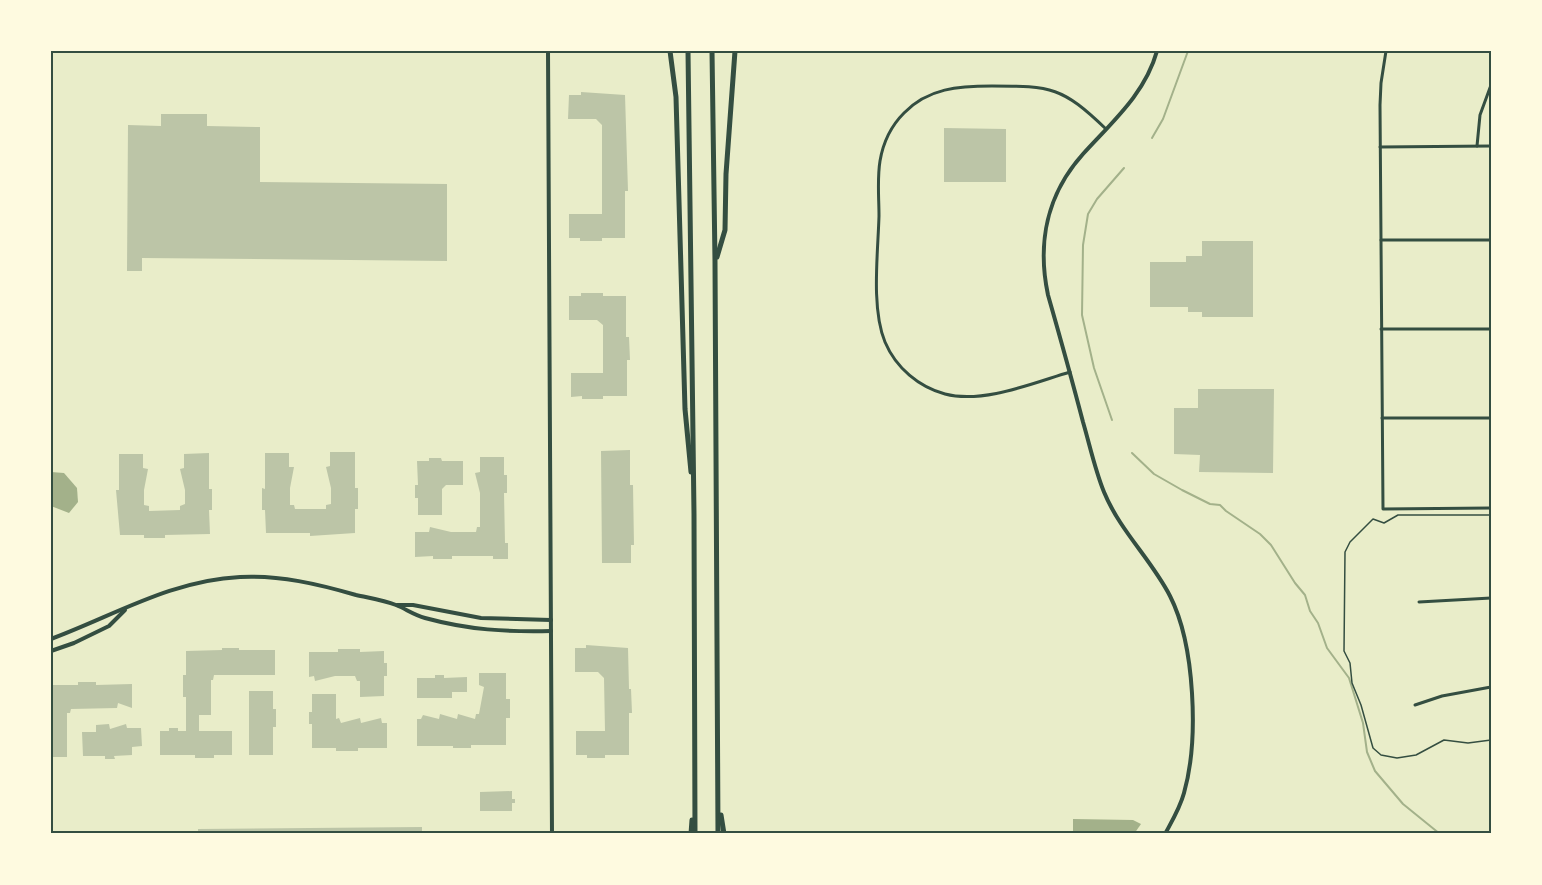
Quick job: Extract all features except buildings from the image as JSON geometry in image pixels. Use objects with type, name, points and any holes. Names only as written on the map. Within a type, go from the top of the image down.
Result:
[{"type":"highway","points":[[670,51],[676,108],[685,409],[694,514]]},
{"type":"highway","points":[[688,51],[694,514],[695,834]]},
{"type":"highway","points":[[712,51],[718,834]]},
{"type":"highway","points":[[715,261],[725,230],[726,174],[735,51]]},
{"type":"highway","points":[[718,792],[724,834]]},
{"type":"highway","points":[[691,834],[695,795]]},
{"type":"street","points":[[548,51],[552,834]]},
{"type":"street","points":[[1157,51],[1141,87],[1073,165],[1060,185],[1052,203],[1044,235],[1043,266],[1045,281],[1102,489],[1119,522],[1170,596],[1178,614],[1187,647],[1191,705],[1191,761],[1184,794],[1165,834]]},
{"type":"street","points":[[1386,51],[1381,82],[1380,147],[1383,509],[1491,508]]},
{"type":"street","points":[[1477,146],[1480,115],[1491,85]]},
{"type":"street","points":[[1070,372],[981,396],[957,396],[945,394],[915,380],[898,364],[886,343],[878,312],[879,163],[885,142],[897,122],[920,99],[946,89],[968,86],[1026,86],[1047,89],[1078,103],[1106,129]]},
{"type":"street","points":[[1380,147],[1491,146]]},
{"type":"street","points":[[1381,240],[1491,240]]},
{"type":"street","points":[[1381,329],[1491,329]]},
{"type":"street","points":[[1382,418],[1491,418]]},
{"type":"street","points":[[51,639],[105,615],[179,587],[240,577],[302,581],[397,605],[422,617],[466,627],[501,632],[551,632]]},
{"type":"street","points":[[1419,602],[1491,598]]},
{"type":"street","points":[[397,605],[413,604],[481,618],[551,620]]},
{"type":"street","points":[[51,651],[110,626],[127,608]]},
{"type":"street","points":[[1415,705],[1442,696],[1491,687]]},
{"type":"path","points":[[1491,515],[1398,515],[1384,523],[1373,519],[1350,542],[1345,552],[1344,635],[1344,651],[1350,663],[1353,688],[1361,705],[1373,748],[1377,753],[1390,758],[1413,756],[1444,740],[1468,742],[1491,740]]},
{"type":"shaded area","points":[[51,472],[64,473],[77,488],[78,502],[69,513],[51,506]]},
{"type":"shaded area","points":[[1073,819],[1133,820],[1141,824],[1134,834],[1073,834]]},
{"type":"waterway","points":[[1152,138],[1163,119],[1188,51]]},
{"type":"waterway","points":[[1112,420],[1094,368],[1082,315],[1083,245],[1088,214],[1097,199],[1124,168]]},
{"type":"waterway","points":[[1132,453],[1154,474],[1210,504],[1220,505],[1260,534],[1271,545],[1305,595],[1327,648],[1349,678],[1363,723],[1367,752],[1375,771],[1403,804],[1440,834]]}]
